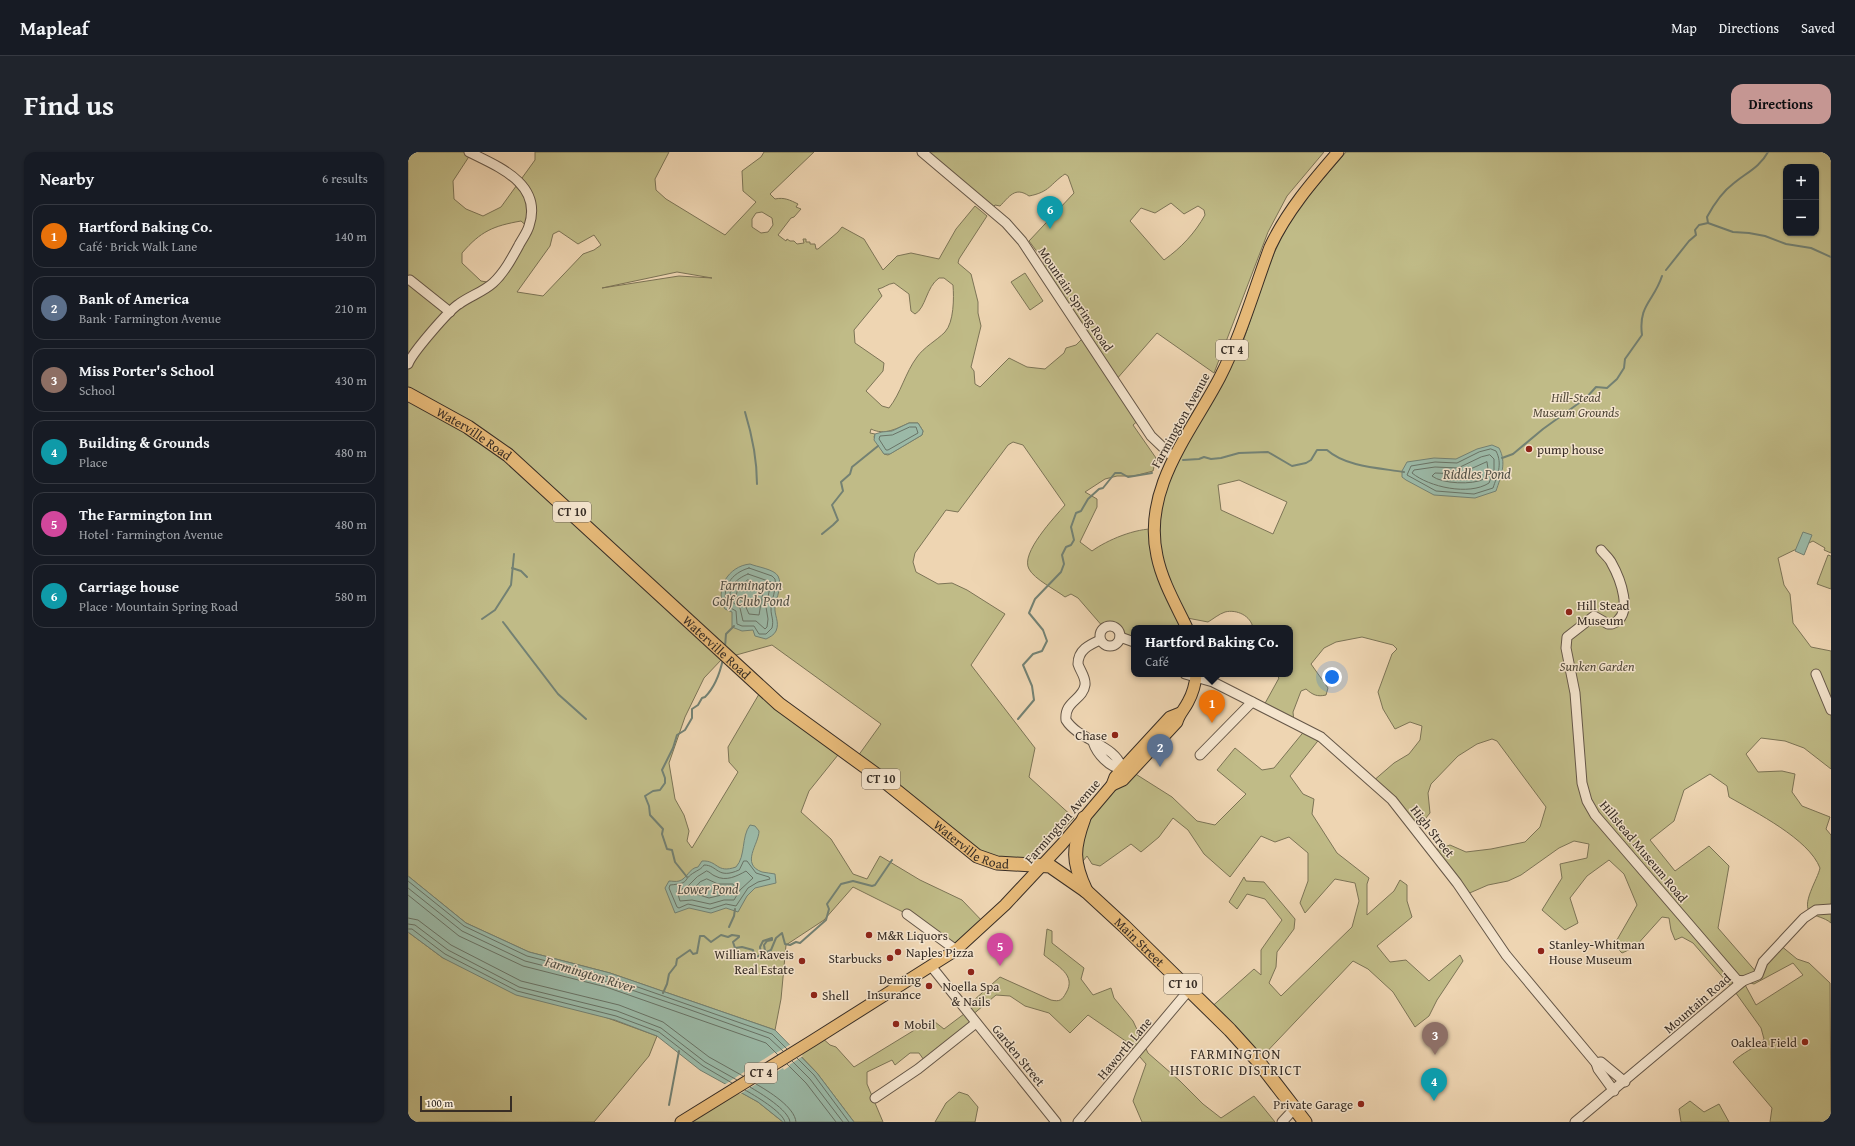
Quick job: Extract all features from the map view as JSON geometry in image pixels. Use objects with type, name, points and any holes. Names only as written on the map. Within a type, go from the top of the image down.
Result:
[{"type":"highway","name":"Waterville Road","points":[[408,394],[468,427],[508,455],[779,704],[878,776],[977,856],[997,863],[1017,865],[1043,864]]},
{"type":"highway","points":[[1084,818],[1074,856],[1076,867],[1086,891]]},
{"type":"highway","name":"Main Street","points":[[1043,864],[1055,869],[1086,891],[1190,990],[1258,1061],[1305,1122]]},
{"type":"main road","name":"Farmington Avenue","points":[[1186,625],[1162,574],[1155,544],[1158,497],[1165,476],[1174,458],[1227,363],[1270,247],[1279,229],[1300,197],[1338,152]]},
{"type":"main road","name":"Farmington Avenue","points":[[1112,785],[1123,780],[1177,722],[1180,713],[1188,703],[1195,677]]},
{"type":"main road","name":"Farmington Avenue","points":[[681,1122],[956,950],[1005,905],[1084,818],[1112,785],[1115,777],[1122,769],[1170,717],[1180,713]]},
{"type":"street","points":[[408,362],[450,312],[459,304],[486,289],[501,275],[529,228],[532,216],[530,199],[520,182],[500,167],[469,152]]},
{"type":"street","name":"Mountain Spring Road","points":[[922,152],[1006,223],[1022,242],[1151,436],[1174,458]]},
{"type":"street","points":[[410,280],[450,312]]},
{"type":"street","name":"Hillstead Museum Road","points":[[1601,550],[1611,562],[1625,596],[1622,615],[1612,624],[1608,624],[1594,616],[1568,637],[1566,648],[1575,693],[1582,783],[1587,801],[1595,815],[1663,895],[1737,980],[1743,981]]},
{"type":"street","points":[[1107,626],[1116,628],[1120,637],[1118,643],[1112,646],[1105,645],[1100,640],[1100,633],[1107,626]]},
{"type":"street","points":[[1120,637],[1131,640]]},
{"type":"street","points":[[1100,640],[1088,646],[1081,652],[1078,664],[1083,673],[1085,686],[1070,704],[1066,713],[1066,720],[1070,726],[1093,742],[1101,745],[1120,762],[1122,769]]},
{"type":"street","points":[[1816,674],[1831,710]]},
{"type":"street","name":"High Street","points":[[1201,677],[1321,737],[1392,800],[1457,883],[1506,955],[1596,1063],[1598,1069],[1614,1090]]},
{"type":"street","points":[[1200,755],[1252,702]]},
{"type":"street","name":"Mountain Road","points":[[1575,1122],[1625,1082],[1743,981],[1758,974],[1764,962],[1804,918],[1816,910],[1831,909]]},
{"type":"street","points":[[907,914],[956,950]]},
{"type":"street","name":"Garden Street","points":[[932,966],[1056,1122]]},
{"type":"street","name":"Haworth Lane","points":[[1078,1122],[1190,990]]},
{"type":"street","points":[[875,1098],[918,1068],[976,1023]]},
{"type":"street","name":"High Street","points":[[1596,1063],[1601,1062],[1625,1082]]},
{"type":"street","points":[[1282,1122],[1295,1108]]},
{"type":"green space","points":[[408,152],[472,152],[453,181],[454,199],[466,209],[483,216],[501,207],[535,160],[535,152],[669,152],[655,179],[656,190],[666,199],[725,235],[756,202],[743,191],[742,171],[761,157],[764,152],[814,152],[770,194],[775,199],[790,200],[798,204],[796,207],[801,209],[794,217],[791,218],[778,235],[786,241],[787,239],[794,241],[797,244],[804,243],[803,239],[806,239],[806,242],[815,244],[816,249],[818,249],[842,227],[864,239],[883,270],[897,256],[911,253],[939,259],[956,229],[975,206],[987,216],[959,259],[958,263],[971,274],[978,302],[978,313],[981,326],[971,367],[974,371],[975,384],[980,387],[1009,358],[1027,367],[1045,369],[1064,353],[1066,348],[1076,345],[1085,336],[1041,270],[1044,261],[1029,241],[1074,193],[1068,176],[1065,174],[1046,190],[1029,196],[1024,193],[1016,192],[1009,196],[1000,206],[995,205],[993,207],[922,152],[1324,152],[1287,196],[1268,232],[1214,373],[1157,333],[1115,381],[1140,419],[1133,425],[1156,458],[1153,471],[1134,476],[1117,476],[1105,479],[1085,492],[1097,499],[1097,507],[1080,542],[1092,551],[1106,543],[1139,530],[1155,529],[1158,497],[1233,348],[1237,357],[1267,270],[1282,237],[1303,203],[1346,152],[1831,152],[1831,553],[1824,550],[1825,548],[1813,541],[1778,558],[1784,585],[1790,594],[1793,623],[1811,647],[1831,651],[1831,769],[1804,748],[1785,741],[1761,738],[1746,754],[1758,772],[1782,771],[1795,774],[1792,792],[1802,806],[1830,817],[1826,829],[1831,835],[1831,923],[1826,919],[1811,913],[1808,909],[1808,898],[1820,868],[1814,857],[1805,847],[1780,827],[1729,797],[1727,786],[1710,774],[1684,790],[1674,821],[1650,840],[1675,871],[1709,846],[1729,866],[1718,928],[1758,974],[1780,945],[1797,959],[1809,963],[1830,983],[1831,1122],[1770,1122],[1772,1108],[1733,1062],[1764,1039],[1761,1028],[1733,989],[1693,943],[1682,937],[1675,940],[1671,930],[1669,918],[1662,917],[1635,947],[1622,953],[1614,945],[1637,905],[1624,874],[1609,860],[1587,876],[1570,898],[1578,923],[1565,930],[1542,910],[1562,878],[1560,864],[1587,858],[1589,844],[1574,841],[1559,848],[1521,875],[1508,881],[1488,885],[1465,895],[1432,851],[1450,845],[1466,852],[1491,849],[1525,842],[1540,827],[1546,807],[1497,741],[1492,739],[1477,744],[1458,756],[1431,784],[1428,793],[1430,813],[1416,830],[1372,782],[1394,763],[1409,754],[1420,740],[1422,726],[1410,722],[1395,729],[1383,709],[1378,692],[1392,654],[1397,649],[1393,645],[1362,637],[1336,642],[1324,648],[1311,664],[1328,688],[1326,695],[1315,695],[1306,689],[1301,691],[1293,712],[1294,723],[1263,707],[1279,678],[1278,677],[1293,677],[1293,625],[1252,625],[1243,614],[1230,611],[1221,614],[1208,622],[1182,617],[1186,625],[1131,625],[1131,640],[1120,634],[1113,627],[1104,628],[1078,598],[1071,594],[1065,597],[1035,577],[1029,569],[1029,554],[1047,526],[1065,505],[1023,445],[1013,442],[1008,445],[958,512],[946,510],[915,553],[913,562],[916,572],[938,584],[952,583],[967,590],[1005,614],[971,665],[1035,748],[1029,777],[1074,818],[1049,844],[1029,857],[1007,859],[988,856],[972,847],[858,756],[881,724],[772,645],[722,659],[704,678],[685,717],[669,763],[675,799],[684,815],[689,831],[687,841],[692,848],[738,772],[729,762],[728,747],[762,689],[842,750],[809,791],[801,812],[831,839],[853,874],[867,879],[880,856],[920,880],[962,900],[985,924],[956,949],[907,914],[853,887],[824,920],[786,945],[781,999],[775,1030],[610,973],[529,952],[466,923],[408,876]],"holes":[[[1171,203],[1184,214],[1198,206],[1204,210],[1205,215],[1187,240],[1164,260],[1130,221],[1141,208],[1155,213]],[[762,212],[772,218],[773,225],[768,232],[761,233],[752,227],[752,219],[756,213]],[[521,221],[529,228],[493,283],[481,281],[462,263],[462,253],[475,239],[495,228]],[[559,231],[578,244],[594,235],[601,245],[594,250],[583,254],[543,296],[517,292],[550,246],[553,234]],[[677,272],[712,278],[679,276],[602,288]],[[939,278],[944,278],[953,285],[953,310],[948,328],[917,357],[897,396],[889,408],[882,406],[866,391],[883,371],[884,363],[855,343],[854,330],[882,296],[878,289],[894,283],[909,294],[911,311],[915,314],[922,307],[931,287]],[[909,423],[918,423],[923,431],[922,435],[888,455],[884,454],[874,437],[875,434],[870,433],[871,429],[881,432]],[[1239,480],[1287,502],[1273,534],[1221,510],[1218,485]],[[1793,963],[1803,975],[1756,1005],[1743,981],[1754,984]]]},
{"type":"green space","points":[[1025,273],[1043,301],[1030,310],[1011,282]]},
{"type":"green space","points":[[1828,555],[1831,556],[1831,589],[1817,584]]},
{"type":"green space","points":[[1306,729],[1321,737],[1290,776],[1303,794],[1314,799],[1312,814],[1337,853],[1369,878],[1367,884],[1367,915],[1394,891],[1400,880],[1407,885],[1407,901],[1412,917],[1377,946],[1390,962],[1406,960],[1429,981],[1460,955],[1463,961],[1437,1000],[1429,1016],[1415,1027],[1393,992],[1368,969],[1353,961],[1258,1061],[1208,1010],[1254,969],[1261,975],[1261,950],[1282,920],[1265,899],[1247,894],[1237,909],[1229,902],[1244,877],[1246,881],[1264,882],[1295,919],[1294,929],[1277,952],[1276,967],[1269,983],[1281,996],[1352,927],[1359,901],[1355,883],[1335,879],[1305,913],[1300,903],[1308,881],[1308,853],[1289,837],[1275,842],[1261,836],[1230,877],[1204,854],[1188,830],[1173,818],[1159,837],[1141,852],[1131,844],[1100,866],[1092,864],[1087,856],[1079,866],[1074,856],[1093,807],[1134,773],[1172,797],[1197,821],[1215,825],[1246,794],[1217,770],[1235,748],[1262,770],[1274,768]]},
{"type":"green space","points":[[1047,929],[1052,931],[1052,943],[1084,968],[1081,979],[1093,995],[1111,988],[1114,998],[1133,1021],[1148,1053],[1180,1081],[1203,1104],[1221,1118],[1254,1096],[1275,1122],[1142,1122],[1133,1101],[1146,1064],[1127,1042],[1088,1015],[1070,1033],[1049,1013],[1025,1006],[1010,996],[996,995],[971,1016],[965,1008],[1000,977],[1051,1000],[1059,1001],[1063,997],[1069,987],[1069,981],[1064,971],[1044,955]]},
{"type":"green space","points":[[408,932],[443,958],[657,1036],[649,1056],[594,1122],[408,1122]]},
{"type":"green space","points":[[964,1014],[973,1026],[926,1063],[919,1053],[910,1053],[895,1065],[892,1060],[867,1072],[867,1084],[883,1122],[854,1122],[817,1073],[796,1051],[820,1036],[830,1045],[836,1047],[854,1067],[926,1023],[935,1022],[944,1029]]},
{"type":"green space","points":[[735,1089],[758,1102],[783,1122],[681,1122]]},
{"type":"green space","points":[[959,1092],[968,1095],[978,1107],[975,1122],[935,1122],[946,1103]]},
{"type":"green space","points":[[1690,1101],[1704,1112],[1719,1104],[1729,1122],[1681,1122],[1679,1109]]},
{"type":"water","points":[[909,423],[918,423],[923,431],[922,435],[890,454],[884,454],[874,440],[875,434],[892,431]]},
{"type":"water","name":"Riddles Pond","points":[[1492,445],[1499,448],[1503,459],[1500,480],[1496,491],[1475,498],[1434,495],[1402,477],[1402,471],[1407,462],[1434,458],[1456,459],[1477,449]]},
{"type":"water","points":[[1803,532],[1812,535],[1804,555],[1795,551]]},
{"type":"water","name":"Farmington Golf Club Pond","points":[[750,564],[773,572],[778,576],[780,583],[775,607],[777,628],[774,634],[766,639],[755,636],[753,630],[742,631],[732,627],[732,612],[725,609],[722,602],[721,594],[725,580],[735,569]]},
{"type":"water","name":"Lower Pond","points":[[750,825],[755,826],[759,831],[752,853],[752,864],[762,872],[775,874],[776,883],[755,888],[747,896],[738,912],[726,908],[711,913],[689,908],[675,913],[665,888],[669,881],[682,880],[692,869],[698,867],[702,861],[711,862],[724,869],[736,867],[741,857],[745,835]]},
{"type":"water","name":"Farmington River","points":[[408,876],[466,923],[529,952],[610,973],[775,1030],[817,1073],[854,1122],[783,1122],[758,1102],[700,1070],[657,1036],[615,1020],[516,995],[443,958],[408,932]]},
{"type":"pier","points":[[791,1044],[803,1056],[784,1070],[783,1068],[740,1094],[724,1085],[775,1052],[776,1053]]},
{"type":"waterway","points":[[1666,270],[1689,241],[1696,235],[1695,230],[1699,225],[1708,223],[1707,217],[1722,194],[1757,166],[1768,152]]},
{"type":"waterway","points":[[1708,223],[1733,232],[1765,236],[1786,244],[1811,248],[1831,257]]},
{"type":"waterway","points":[[1502,458],[1513,454],[1543,429],[1586,398],[1596,387],[1607,388],[1617,379],[1624,368],[1625,359],[1642,335],[1641,325],[1644,310],[1655,292],[1662,276]]},
{"type":"waterway","points":[[745,412],[754,447],[757,484]]},
{"type":"waterway","points":[[822,534],[838,520],[832,505],[843,491],[841,482],[850,474],[852,467],[878,446]]},
{"type":"waterway","points":[[1183,460],[1199,459],[1204,457],[1211,459],[1221,458],[1239,453],[1268,452],[1292,466],[1306,463],[1311,460],[1317,450],[1327,450],[1335,456],[1353,463],[1374,468],[1404,472]]},
{"type":"waterway","points":[[1018,719],[1034,700],[1032,686],[1023,665],[1033,654],[1042,651],[1047,641],[1043,630],[1029,613],[1035,599],[1061,572],[1064,564],[1062,555],[1066,547],[1071,545],[1074,540],[1071,527],[1076,513],[1081,511],[1088,499],[1099,489],[1103,488],[1115,473],[1121,473],[1128,477],[1152,473]]},
{"type":"waterway","points":[[482,619],[495,610],[511,585],[514,554]]},
{"type":"waterway","points":[[512,568],[521,571],[527,577]]},
{"type":"waterway","points":[[503,622],[558,694],[586,719]]},
{"type":"waterway","points":[[725,647],[726,634],[734,626]]},
{"type":"waterway","points":[[687,877],[675,862],[672,850],[667,849],[662,834],[663,829],[650,815],[649,806],[645,796],[653,791],[660,790],[665,783],[662,770],[673,748],[677,735],[685,730],[692,718],[692,709],[698,705],[702,698],[705,697],[712,689],[719,675],[723,659]]},
{"type":"waterway","points":[[663,993],[669,974],[676,965],[677,959],[690,950],[693,954],[697,953],[700,936],[704,936],[711,942],[721,935],[728,937],[732,935],[739,936],[733,942],[735,948],[742,947],[753,950],[757,957],[761,954],[760,947],[763,941],[772,938],[772,940],[767,941],[764,945],[765,951],[767,952],[771,950],[776,938],[782,933],[785,944],[790,945],[796,942],[800,943],[826,920],[829,909],[827,904],[841,884],[853,881],[872,886],[875,885],[892,860]]},
{"type":"waterway","points":[[729,927],[734,916],[735,909]]},
{"type":"waterway","points":[[669,1105],[679,1051]]},
{"type":"place","name":"Carriage house","points":[[1050,229]]},
{"type":"place","name":"pump house","points":[[1529,449]]},
{"type":"place","name":"Hill Stead Museum","points":[[1569,612]]},
{"type":"place","name":"Hartford Baking Co.","points":[[1212,723]]},
{"type":"place","name":"Chase","points":[[1115,735]]},
{"type":"place","name":"Bank of America","points":[[1160,767]]},
{"type":"place","name":"M&R Liquors","points":[[869,935]]},
{"type":"place","name":"Stanley-Whitman House Museum","points":[[1541,951]]},
{"type":"place","name":"Naples Pizza","points":[[898,952]]},
{"type":"place","name":"Starbucks","points":[[890,958]]},
{"type":"place","name":"William Raveis Real Estate","points":[[802,961]]},
{"type":"place","name":"The Farmington Inn","points":[[1000,966]]},
{"type":"place","name":"Noella Spa & Nails","points":[[971,972]]},
{"type":"place","name":"Deming Insurance","points":[[929,986]]},
{"type":"place","name":"Shell","points":[[814,995]]},
{"type":"place","name":"Mobil","points":[[896,1024]]},
{"type":"place","name":"Oaklea Field","points":[[1805,1042]]},
{"type":"place","name":"Miss Porter's School","points":[[1435,1055]]},
{"type":"place","name":"Building & Grounds","points":[[1434,1101]]},
{"type":"place","name":"Private Garage","points":[[1361,1104]]},
{"type":"district","name":"FARMINGTON HISTORIC DISTRICT","points":[[1236,1062]]},
{"type":"park label","name":"Hill-Stead Museum Grounds","points":[[1576,404]]},
{"type":"park label","name":"Sunken Garden","points":[[1597,666]]}]
